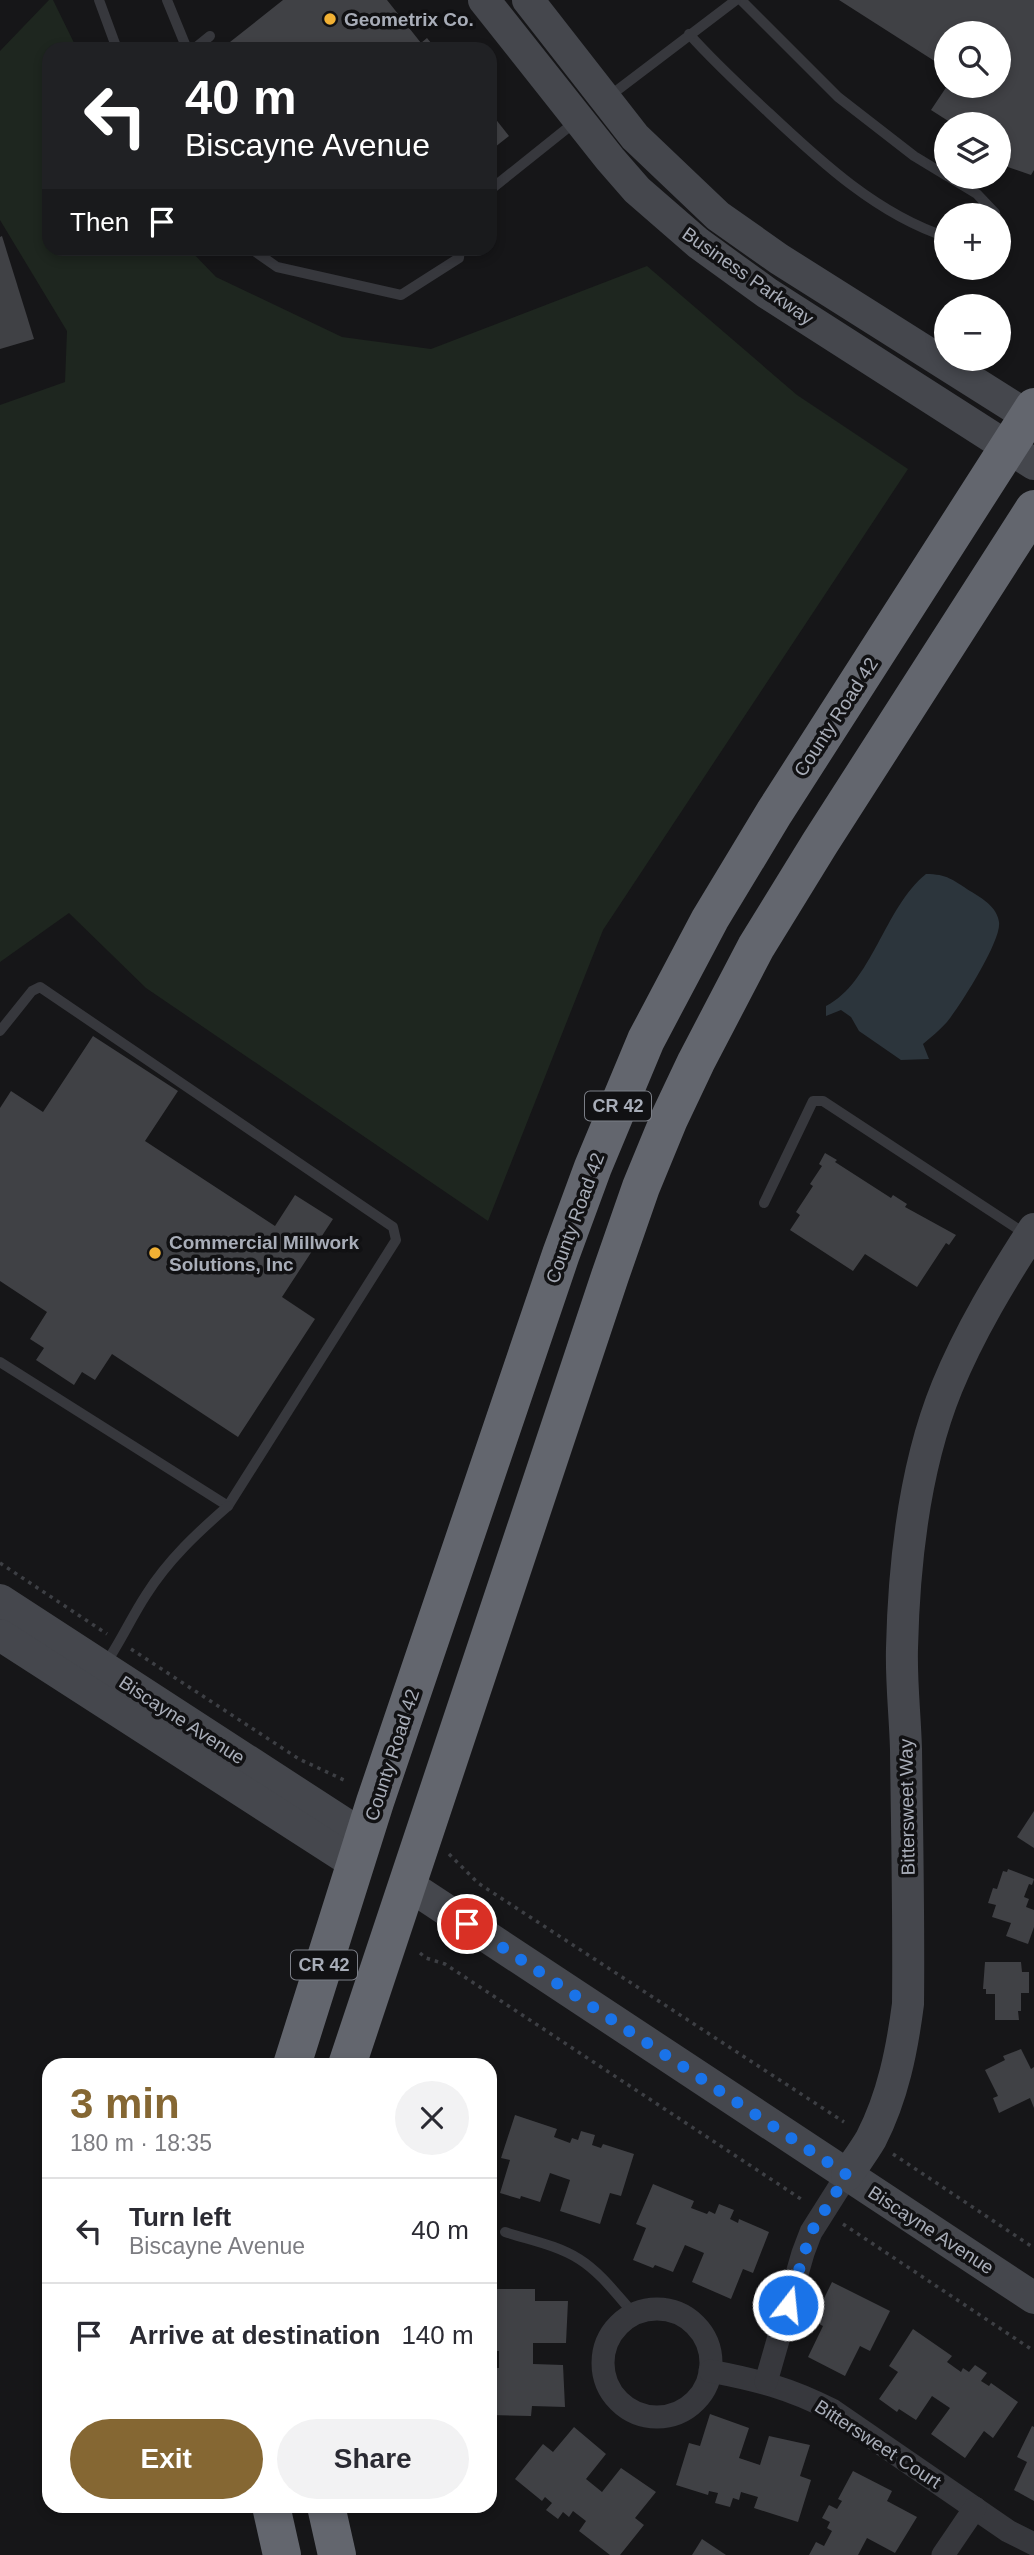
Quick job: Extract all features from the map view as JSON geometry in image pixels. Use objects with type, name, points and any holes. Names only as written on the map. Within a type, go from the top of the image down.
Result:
[{"type":"highway","name":"County Road 42","points":[[294,2058],[375,1802],[561,1254],[646,1040],[710,919],[767,825],[1028,431]]},
{"type":"highway","name":"CR 42","points":[[349,2058],[610,1276],[641,1187],[669,1119],[726,1004],[770,924],[1034,509]]},
{"type":"highway","points":[[273,2513],[282,2555]]},
{"type":"highway","points":[[328,2513],[337,2555]]},
{"type":"street","name":"Business Parkway","points":[[484,0],[577,120],[637,190],[730,268],[1028,431]]},
{"type":"street","name":"Business Parkway","points":[[527,0],[635,137],[718,216],[1028,431]]},
{"type":"street","name":"Bittersweet Way","points":[[766,2382],[811,2232],[871,2139],[891,2090],[903,2041],[908,2004],[902,1650],[906,1571],[918,1492],[946,1388],[978,1320],[1032,1233]]},
{"type":"street","name":"Biscayne Avenue","points":[[0,1600],[112,1655],[361,1851]]},
{"type":"street","name":"Biscayne Avenue","points":[[0,1635],[361,1851]]},
{"type":"street","name":"Biscayne Avenue","points":[[407,1884],[1034,2298]]},
{"type":"street","points":[[656,2308],[675,2311],[691,2320],[704,2334],[710,2352],[710,2371],[704,2389],[692,2403],[676,2413],[658,2417],[639,2414],[623,2405],[610,2390],[604,2373],[603,2354],[610,2336],[622,2321],[634,2314],[656,2308]]},
{"type":"street","name":"Bittersweet Court","points":[[710,2371],[766,2382],[832,2410],[1008,2531],[1034,2544]]},
{"type":"street","points":[[943,2555],[975,2508]]},
{"type":"lane","points":[[99,0],[114,42]]},
{"type":"lane","points":[[167,0],[184,42]]},
{"type":"lane","points":[[605,100],[736,0]]},
{"type":"lane","points":[[741,0],[838,97],[914,156],[934,168]]},
{"type":"lane","points":[[689,34],[714,63],[817,158],[887,209],[934,231]]},
{"type":"lane","points":[[203,42],[210,36]]},
{"type":"lane","points":[[497,184],[577,120]]},
{"type":"lane","points":[[970,189],[986,203]]},
{"type":"lane","points":[[261,256],[277,267],[401,295],[459,256]]},
{"type":"lane","points":[[0,1031],[32,991],[40,987],[393,1227],[396,1240],[228,1506],[187,1542],[147,1594],[112,1655]]},
{"type":"lane","points":[[764,1203],[813,1101],[823,1101],[1032,1233]]},
{"type":"lane","points":[[0,1362],[228,1506]]},
{"type":"lane","points":[[505,2232],[565,2251],[578,2258],[593,2270],[634,2314]]},
{"type":"path","points":[[0,1563],[112,1655],[299,1759],[344,1780]]},
{"type":"path","points":[[442,1849],[478,1883],[844,2122]]},
{"type":"path","points":[[420,1953],[426,1958],[445,1964],[804,2201]]},
{"type":"path","points":[[885,2149],[1034,2248]]},
{"type":"path","points":[[835,2218],[1034,2351]]},
{"type":"shaded area","points":[[49,0],[53,0],[74,42],[42,42],[42,256],[196,256],[216,277],[342,337],[431,349],[647,266],[797,395],[908,469],[603,930],[488,1221],[146,988],[69,913],[0,962],[0,405],[65,382],[67,331],[0,220],[0,51]]},
{"type":"shaded area","points":[[926,874],[950,878],[984,900],[998,917],[998,931],[979,973],[961,1002],[947,1022],[923,1044],[929,1059],[901,1060],[859,1031],[851,1017],[841,1010],[826,1016],[826,1006],[842,995],[855,980],[899,906]]},
{"type":"building","name":"Geometrix Co.","points":[[283,0],[387,0],[420,42],[230,42]]},
{"type":"building","points":[[839,0],[1034,0],[1034,170],[1031,175],[1011,168],[1011,112],[931,110],[939,98],[1011,98],[1011,21],[934,21],[934,61]]},
{"type":"building","points":[[497,121],[509,136],[497,145]]},
{"type":"building","points":[[2,236],[34,339],[0,349],[0,237]]},
{"type":"building","name":"Commercial Millwork Solutions, Inc","points":[[93,1036],[178,1091],[145,1141],[275,1226],[295,1195],[333,1219],[282,1297],[315,1319],[238,1437],[112,1354],[95,1380],[82,1372],[74,1385],[36,1360],[44,1348],[30,1339],[47,1312],[0,1281],[0,1108],[11,1091],[43,1112]]},
{"type":"building","points":[[825,1153],[891,1198],[893,1195],[907,1204],[905,1207],[956,1235],[949,1245],[946,1243],[917,1287],[865,1254],[853,1271],[790,1230],[800,1215],[796,1212],[813,1186],[810,1184],[822,1166],[819,1164]]},
{"type":"building","points":[[1034,1811],[1034,1848],[1017,1837]]},
{"type":"building","points":[[1008,1869],[1034,1879],[1024,1897],[1029,1899],[1026,1907],[1034,1910],[1034,1927],[1028,1944],[1006,1936],[1011,1923],[992,1917],[996,1905],[988,1903],[993,1888],[997,1889],[1003,1871],[1007,1872]]},
{"type":"building","points":[[985,1962],[1021,1962],[1022,1972],[1029,1972],[1029,1993],[1021,1993],[1019,2020],[995,2020],[995,1994],[986,1994],[986,1989],[983,1989]]},
{"type":"building","points":[[1021,2049],[1031,2069],[1034,2067],[1034,2108],[1030,2098],[999,2113],[993,2098],[998,2096],[985,2070],[1005,2060],[1003,2056]]},
{"type":"building","points":[[515,2115],[557,2129],[554,2137],[570,2143],[572,2138],[578,2140],[581,2131],[595,2135],[592,2145],[601,2148],[603,2144],[634,2154],[621,2196],[610,2193],[600,2224],[560,2211],[570,2180],[550,2173],[540,2202],[500,2193],[510,2160],[501,2158]]},
{"type":"building","points":[[653,2184],[694,2201],[691,2208],[715,2214],[719,2204],[734,2210],[730,2219],[738,2223],[739,2219],[769,2232],[753,2273],[743,2269],[731,2299],[692,2282],[704,2253],[685,2245],[673,2272],[633,2260],[646,2228],[636,2224]]},
{"type":"building","points":[[832,2282],[890,2311],[870,2351],[860,2346],[845,2376],[808,2357],[823,2326],[813,2321]]},
{"type":"building","points":[[497,2289],[535,2289],[535,2301],[568,2301],[566,2343],[533,2343],[533,2364],[563,2365],[565,2407],[532,2406],[531,2416],[497,2415]]},
{"type":"building","points":[[913,2329],[952,2356],[947,2362],[961,2372],[963,2368],[969,2372],[975,2365],[987,2373],[981,2381],[989,2386],[991,2383],[1018,2402],[993,2438],[984,2431],[965,2458],[931,2434],[950,2408],[932,2396],[916,2420],[899,2409],[897,2412],[879,2399],[898,2372],[889,2366]]},
{"type":"building","points":[[710,2414],[749,2428],[739,2458],[760,2465],[769,2436],[810,2445],[800,2476],[811,2480],[798,2522],[754,2508],[758,2497],[741,2492],[739,2500],[733,2498],[730,2507],[715,2503],[718,2493],[709,2491],[708,2495],[676,2485],[689,2443],[700,2446]]},
{"type":"building","points":[[1032,2426],[1034,2501],[1014,2490],[1027,2462],[1017,2457]]},
{"type":"building","points":[[574,2427],[606,2454],[586,2479],[602,2492],[621,2468],[656,2492],[635,2518],[644,2525],[620,2555],[610,2555],[579,2531],[586,2521],[573,2511],[569,2517],[563,2512],[558,2519],[546,2510],[552,2503],[545,2497],[542,2501],[515,2479],[543,2444],[553,2452]]},
{"type":"building","points":[[853,2471],[892,2491],[887,2501],[917,2517],[895,2553],[867,2538],[858,2555],[809,2555],[816,2542],[824,2546],[832,2531],[827,2528],[830,2522],[822,2518],[829,2505],[837,2509],[842,2501],[838,2499]]},
{"type":"building","points":[[702,2539],[726,2555],[692,2555]]},
{"type":"place","name":"Geometrix Co.","points":[[330,19]]},
{"type":"place","name":"Commercial Millwork Solutions, Inc","points":[[155,1253]]},
{"type":"route","points":[[467,1924],[847,2175],[811,2232],[788,2305]]}]
